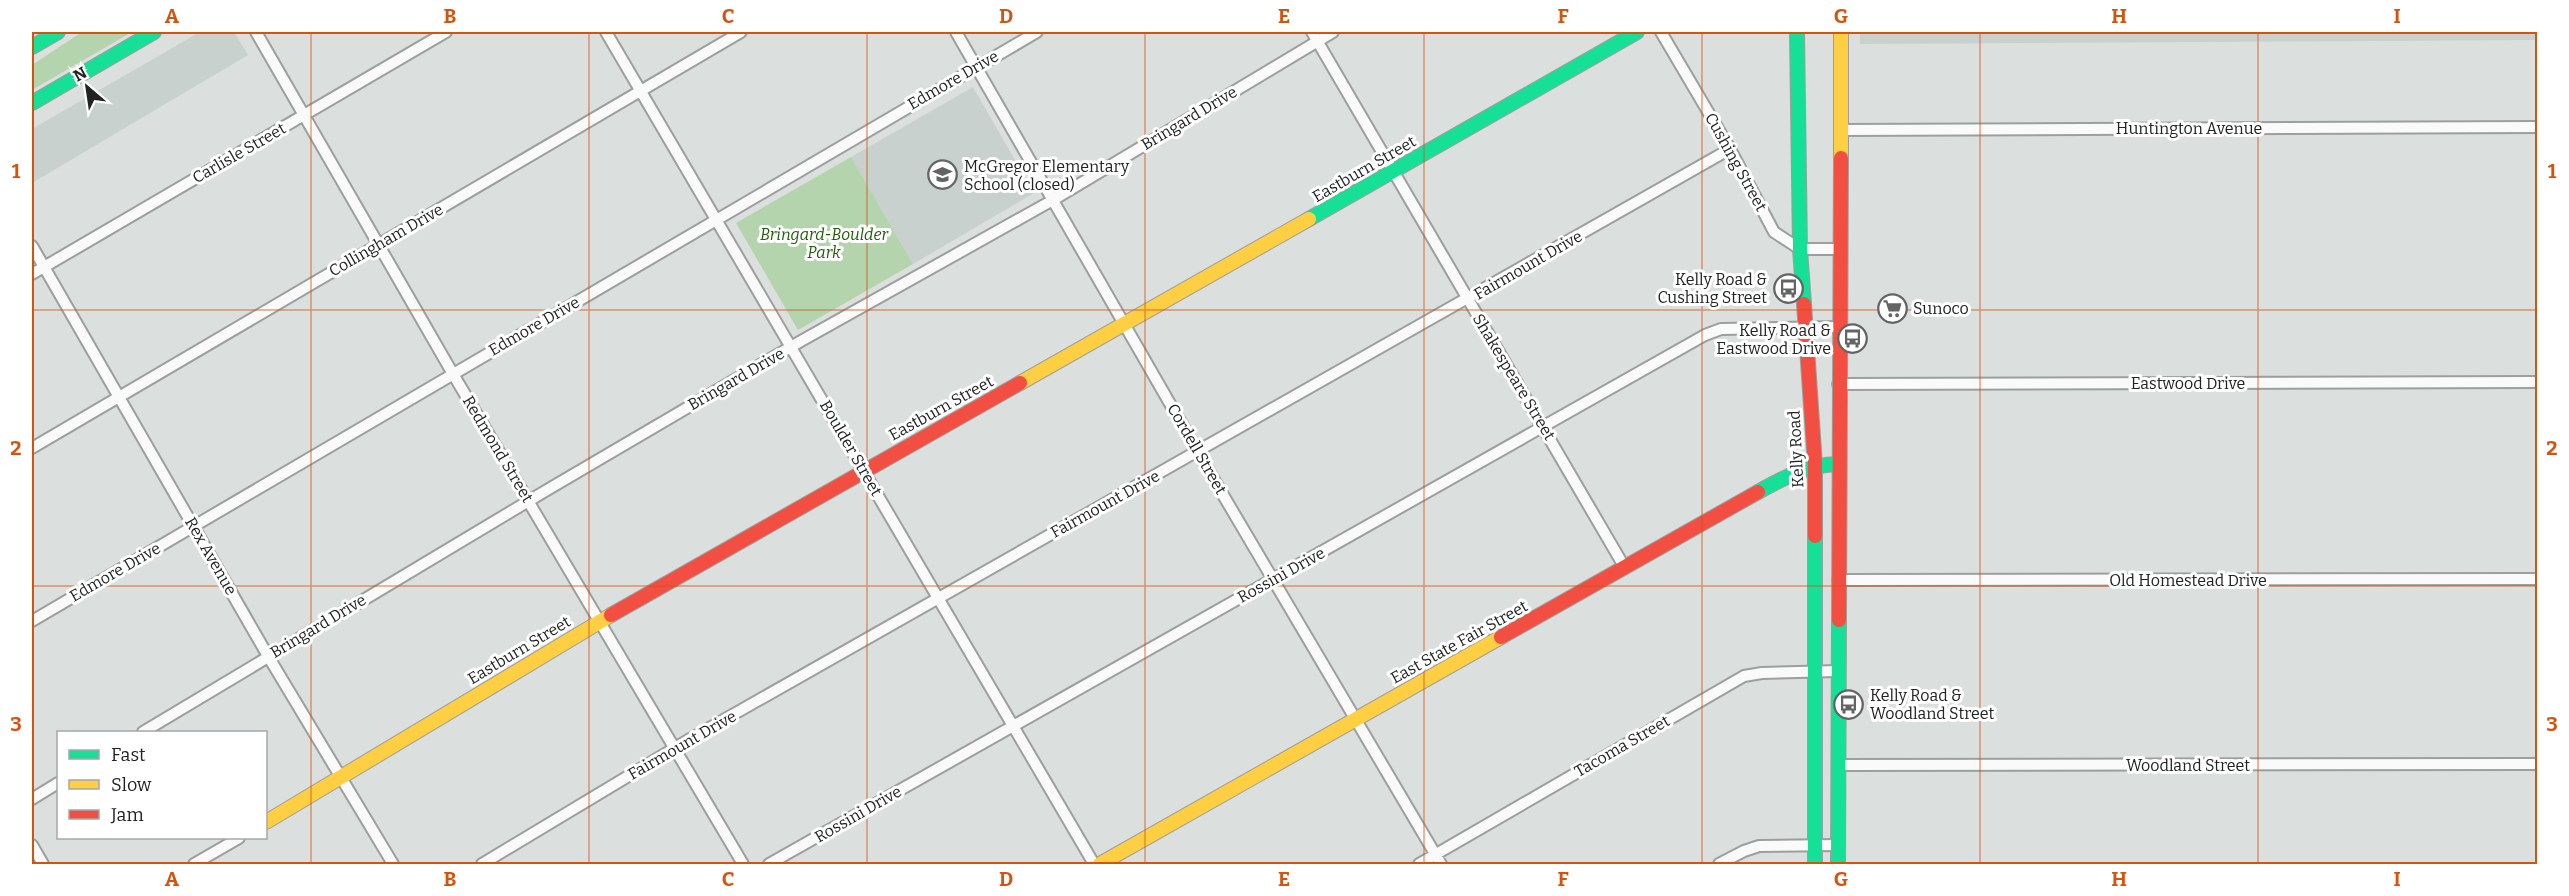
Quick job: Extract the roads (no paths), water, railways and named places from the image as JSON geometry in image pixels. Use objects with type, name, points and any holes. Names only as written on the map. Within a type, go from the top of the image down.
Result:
[{"type":"main road","points":[[32,103],[154,32]]},
{"type":"main road","name":"Eastburn Street","points":[[267,821],[599,622],[1637,32]]},
{"type":"main road","name":"Kelly Road","points":[[1797,32],[1800,249],[1815,465],[1815,864]]},
{"type":"main road","points":[[1838,864],[1840,32]]},
{"type":"main road","points":[[32,47],[50,34]]},
{"type":"main road","name":"East State Fair Street","points":[[1100,864],[1791,473],[1815,465],[1838,464]]},
{"type":"street","name":"Redmond Street","points":[[256,32],[453,374],[743,864]]},
{"type":"street","name":"Carlisle Street","points":[[32,274],[446,32]]},
{"type":"street","name":"Boulder Street","points":[[606,32],[714,220],[864,470],[1094,864]]},
{"type":"street","name":"Collingham Drive","points":[[32,448],[741,32]]},
{"type":"street","name":"Cordell Street","points":[[956,32],[1198,452],[1438,860]]},
{"type":"street","name":"Edmore Drive","points":[[32,621],[1037,32]]},
{"type":"street","name":"Bringard Drive","points":[[145,731],[528,501],[791,347],[1053,200],[1314,36],[1333,32]]},
{"type":"street","name":"Cushing Street","points":[[1661,32],[1730,149],[1774,232],[1800,249]]},
{"type":"street","name":"Shakespeare Street","points":[[1314,36],[1625,568]]},
{"type":"street","name":"Huntington Avenue","points":[[1840,130],[2538,127]]},
{"type":"street","name":"Fairmount Drive","points":[[482,864],[674,749],[1730,149]]},
{"type":"street","name":"Rex Avenue","points":[[32,246],[268,656],[393,864]]},
{"type":"street","points":[[1800,249],[1838,249]]},
{"type":"street","name":"Rossini Drive","points":[[769,864],[1711,332],[1805,326],[1839,327]]},
{"type":"street","name":"Eastwood Drive","points":[[1839,384],[2538,381]]},
{"type":"street","name":"Old Homestead Drive","points":[[1838,580],[2538,579]]},
{"type":"street","name":"Tacoma Street","points":[[1419,864],[1438,860],[1744,676],[1838,671]]},
{"type":"street","name":"Woodland Street","points":[[1838,765],[2538,764]]},
{"type":"street","points":[[32,799],[57,784]]},
{"type":"street","points":[[194,864],[236,839]]},
{"type":"street","points":[[32,845],[43,864]]},
{"type":"street","points":[[1719,864],[1750,848],[1838,845]]},
{"type":"place","name":"McGregor Elementary School (closed)","points":[[943,175]]},
{"type":"place","name":"Kelly Road & Cushing Street","points":[[1788,288]]},
{"type":"place","name":"Sunoco","points":[[1892,308]]},
{"type":"place","name":"Kelly Road & Eastwood Drive","points":[[1852,339]]},
{"type":"place","name":"Kelly Road & Woodland Street","points":[[1849,704]]},
{"type":"park label","name":"Bringard-Boulder Park","points":[[824,243]]}]
